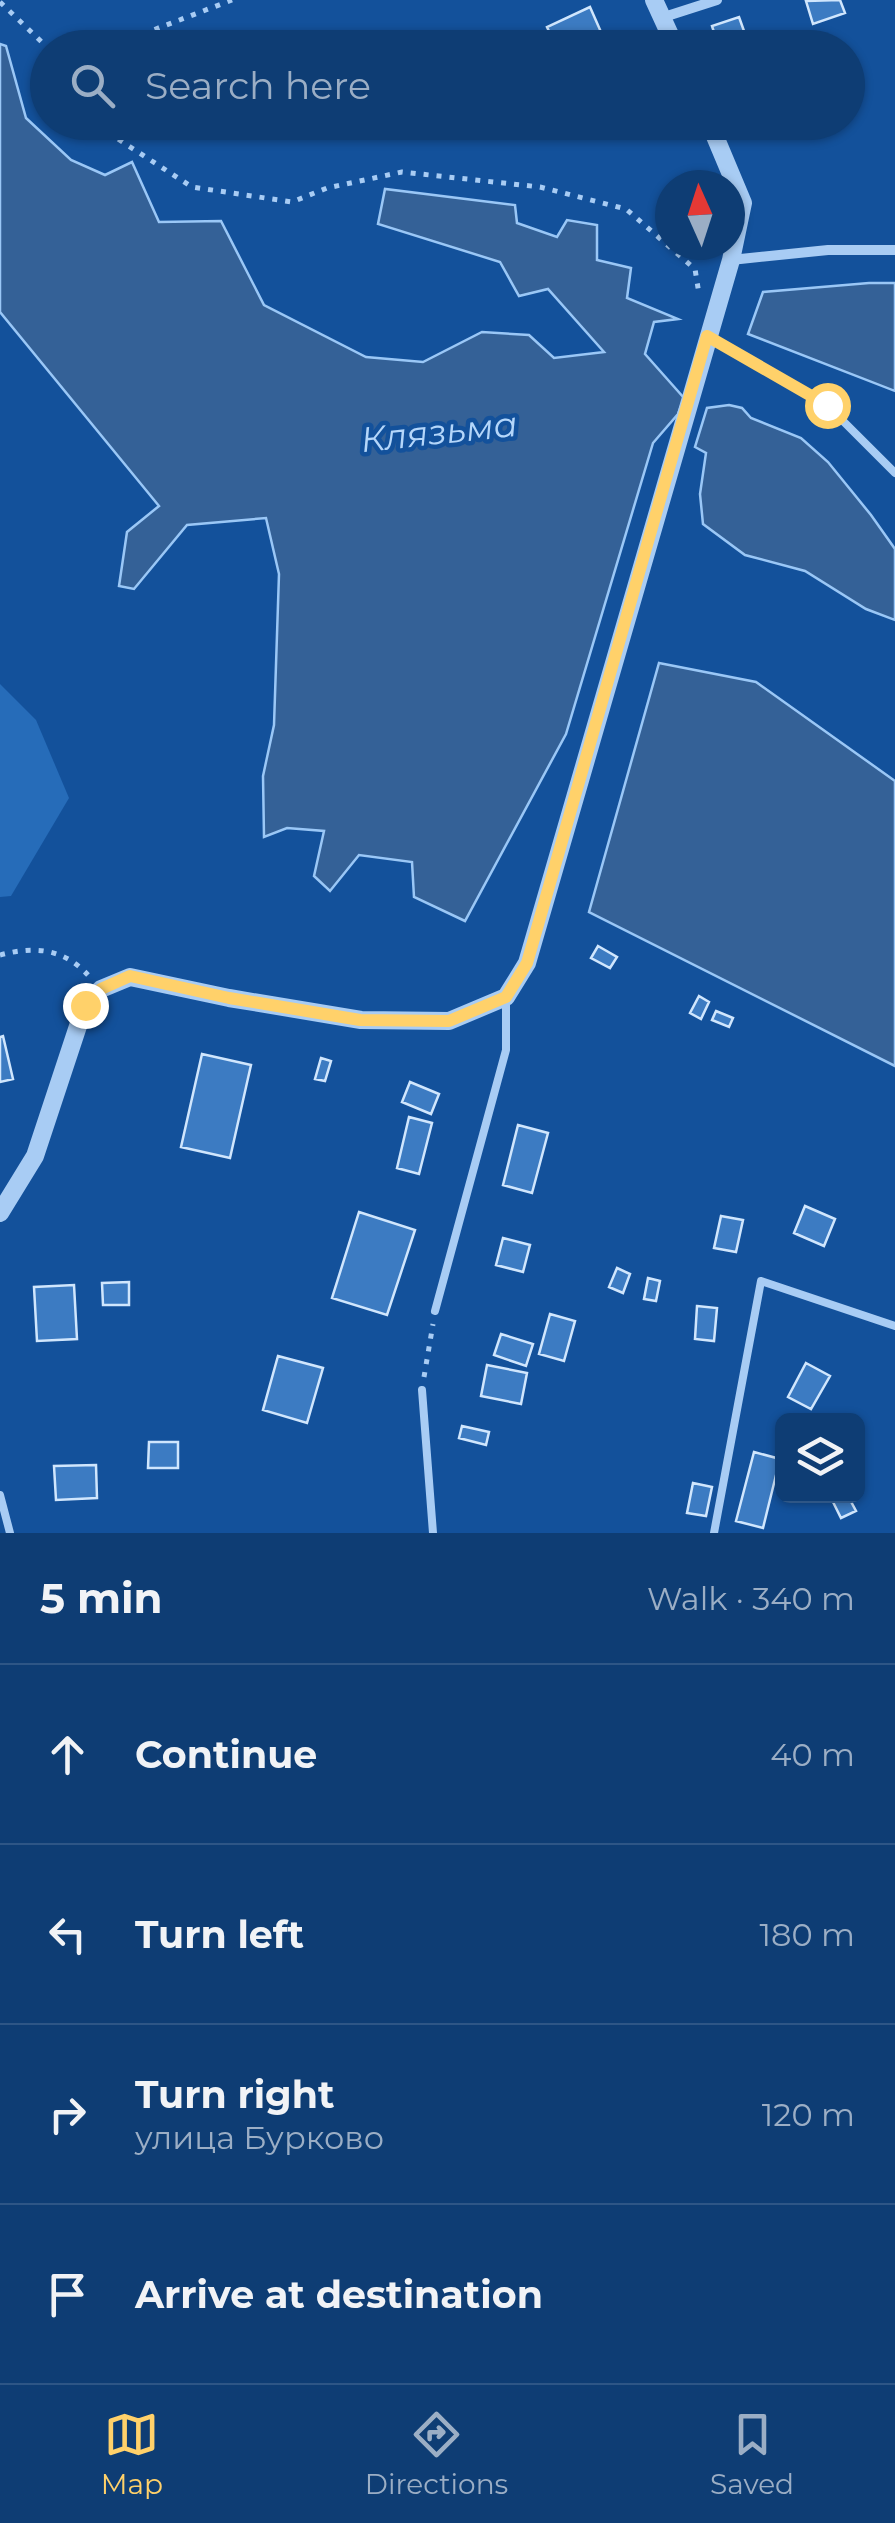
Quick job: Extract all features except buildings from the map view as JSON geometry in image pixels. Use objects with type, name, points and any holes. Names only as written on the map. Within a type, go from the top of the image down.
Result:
[{"type":"street","points":[[654,0],[669,30]]},
{"type":"street","points":[[664,18],[716,0]]},
{"type":"street","points":[[716,140],[728,170]]},
{"type":"street","points":[[745,259],[828,250],[895,250]]},
{"type":"street","points":[[0,1213],[35,1156],[85,1005],[101,989],[130,976],[229,998],[360,1020],[449,1021],[506,997],[527,963],[732,260]]},
{"type":"lane","points":[[707,336],[827,405],[895,473]]},
{"type":"lane","points":[[436,1311],[506,1050],[506,997]]},
{"type":"lane","points":[[714,1533],[761,1281],[895,1326]]},
{"type":"lane","points":[[422,1390],[433,1533]]},
{"type":"lane","points":[[0,1495],[10,1533]]},
{"type":"path","points":[[153,30],[232,0]]},
{"type":"path","points":[[0,2],[30,31]]},
{"type":"path","points":[[120,140],[192,186],[292,202],[327,188],[402,172],[540,186],[626,209],[695,268],[707,336]]},
{"type":"path","points":[[0,955],[27,948],[56,952],[74,960],[101,989]]},
{"type":"path","points":[[422,1390],[436,1311]]},
{"type":"shaded area","points":[[0,684],[36,720],[69,798],[11,896],[0,897]]},
{"type":"water","name":"Клязьма","points":[[0,44],[6,46],[30,122],[30,140],[50,140],[71,160],[105,175],[132,162],[159,222],[221,221],[264,305],[366,357],[423,362],[482,332],[529,335],[554,358],[604,352],[548,289],[519,296],[500,262],[378,224],[385,189],[515,205],[517,223],[557,237],[567,220],[597,225],[597,260],[631,268],[627,298],[678,319],[654,322],[645,354],[684,398],[678,414],[653,443],[566,734],[465,921],[414,897],[412,862],[359,855],[330,891],[314,876],[324,831],[287,828],[264,837],[263,776],[274,725],[279,574],[266,518],[187,525],[134,589],[119,586],[127,532],[159,506],[0,312]]},
{"type":"water","points":[[895,283],[895,391],[748,334],[763,292]]},
{"type":"water","points":[[729,405],[801,438],[828,462],[871,515],[895,549],[895,620],[866,609],[805,571],[745,555],[703,524],[700,494],[706,453],[695,447],[707,408]]},
{"type":"water","points":[[659,663],[756,682],[895,781],[895,1066],[589,912]]},
{"type":"route","points":[[85,1005],[101,989],[130,976],[229,998],[360,1020],[449,1021],[506,997],[527,963],[707,336],[827,405]]}]
